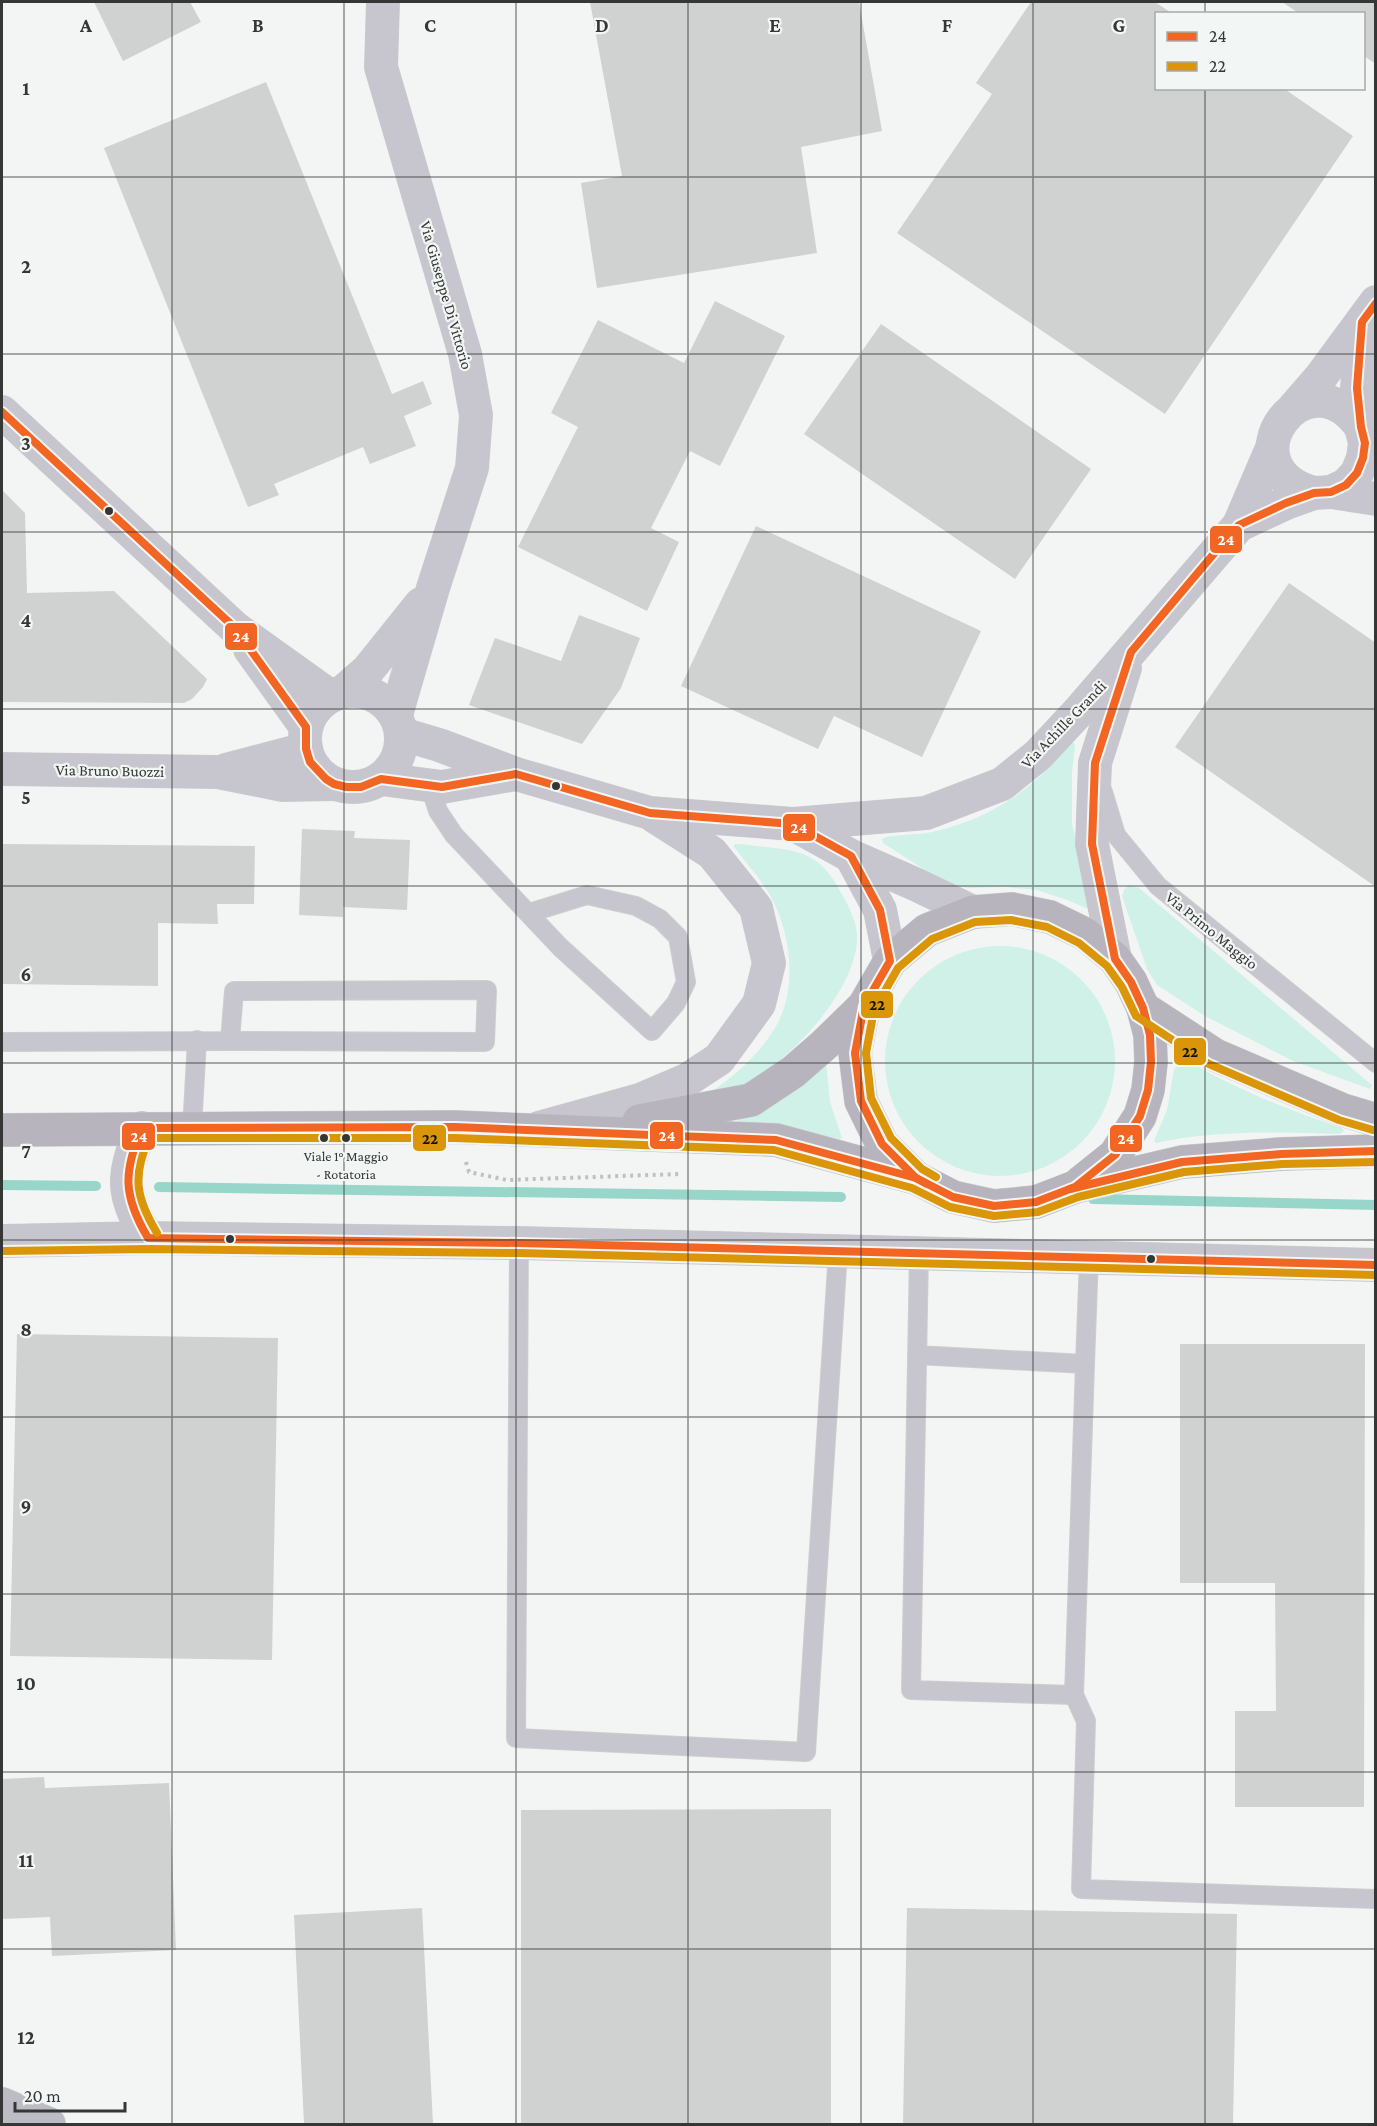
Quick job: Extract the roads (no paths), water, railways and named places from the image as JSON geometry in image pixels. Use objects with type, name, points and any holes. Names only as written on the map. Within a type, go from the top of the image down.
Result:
[{"type":"main road","points":[[584,1131],[751,1100],[793,1072],[864,1005],[890,961],[927,930],[973,912],[1012,909],[1050,916],[1085,934],[1115,959],[1131,982],[1143,1008],[1150,1035],[1151,1062],[1148,1090],[1140,1116],[1115,1155],[1075,1187]]},
{"type":"main road","points":[[864,1005],[855,1053],[861,1101],[882,1144],[916,1178]]},
{"type":"main road","points":[[1143,1008],[1215,1055],[1343,1110],[1376,1120]]},
{"type":"main road","points":[[7,1129],[455,1127],[776,1140],[916,1178],[953,1197],[994,1206],[1036,1202],[1075,1187],[1182,1162],[1281,1154],[1376,1150]]},
{"type":"street","name":"Via Giuseppe Di Vittorio","points":[[383,2],[381,67],[465,354],[477,415],[472,468],[433,588],[399,725]]},
{"type":"street","name":"Via Achille Grandi","points":[[793,824],[926,813],[1002,784],[1038,755],[1131,652],[1239,525],[1272,448],[1274,432],[1282,418],[1294,408],[1320,378],[1369,312]]},
{"type":"street","name":"Via Achille Grandi","points":[[1239,525],[1286,503],[1346,485],[1357,473],[1364,458],[1367,443],[1357,388],[1369,312]]},
{"type":"street","points":[[1294,408],[1308,402],[1324,401],[1339,405],[1352,414],[1367,443]]},
{"type":"street","points":[[2,412],[235,628],[337,694],[319,705],[310,716],[306,738],[310,762],[319,773],[334,784]]},
{"type":"street","name":"Via Achille Grandi","points":[[1272,448],[1275,465],[1284,479],[1298,489],[1376,500]]},
{"type":"street","name":"Via Giuseppe Di Vittorio","points":[[337,694],[368,670],[433,588]]},
{"type":"street","points":[[235,628],[306,738]]},
{"type":"street","points":[[1115,959],[1092,843],[1095,764],[1131,652]]},
{"type":"street","name":"Via Bruno Buozzi","points":[[337,694],[353,690],[371,694],[389,705],[399,725],[439,745],[516,774],[650,813]]},
{"type":"street","points":[[381,779],[392,768],[400,754],[399,725]]},
{"type":"street","name":"Via Bruno Buozzi","points":[[218,772],[306,738]]},
{"type":"street","name":"Via Bruno Buozzi","points":[[2,769],[218,772],[283,785],[334,784],[346,787],[361,787],[381,779],[442,787],[516,774]]},
{"type":"street","points":[[650,813],[793,824],[851,856],[973,912]]},
{"type":"street","points":[[531,1130],[640,1100],[687,1080],[719,1059],[759,1004],[769,963],[756,908],[711,853],[650,813]]},
{"type":"street","points":[[851,856],[880,910],[890,961]]},
{"type":"street","points":[[142,1128],[132,1149],[127,1174],[128,1197],[136,1220],[148,1238]]},
{"type":"street","points":[[2,1241],[148,1238],[519,1243],[1376,1265]]},
{"type":"street","points":[[2,2104],[49,2124]]},
{"type":"lane","name":"Via Primo Maggio","points":[[1095,764],[1116,835],[1158,886],[1376,1063]]},
{"type":"lane","points":[[430,786],[438,811],[454,835],[560,947],[652,1031],[676,1003],[686,982],[678,937],[660,919],[636,906],[587,895],[529,913]]},
{"type":"lane","points":[[2,1042],[197,1040],[230,1041],[485,1042],[487,990],[234,991],[230,1041]]},
{"type":"lane","points":[[192,1128],[197,1040]]},
{"type":"lane","points":[[519,1243],[516,1738],[806,1752],[838,1251]]},
{"type":"lane","points":[[919,1253],[911,1690],[1074,1695]]},
{"type":"lane","points":[[1089,1257],[1074,1695],[1086,1721],[1081,1889],[1376,1899]]},
{"type":"lane","points":[[917,1355],[1085,1364]]},
{"type":"waterway","points":[[2,1185],[96,1186]]},
{"type":"waterway","points":[[159,1187],[841,1197]]},
{"type":"waterway","points":[[1093,1199],[1376,1205]]},
{"type":"place","name":"Viale 1° Maggio - Rotatoria","points":[[346,1138]]}]
